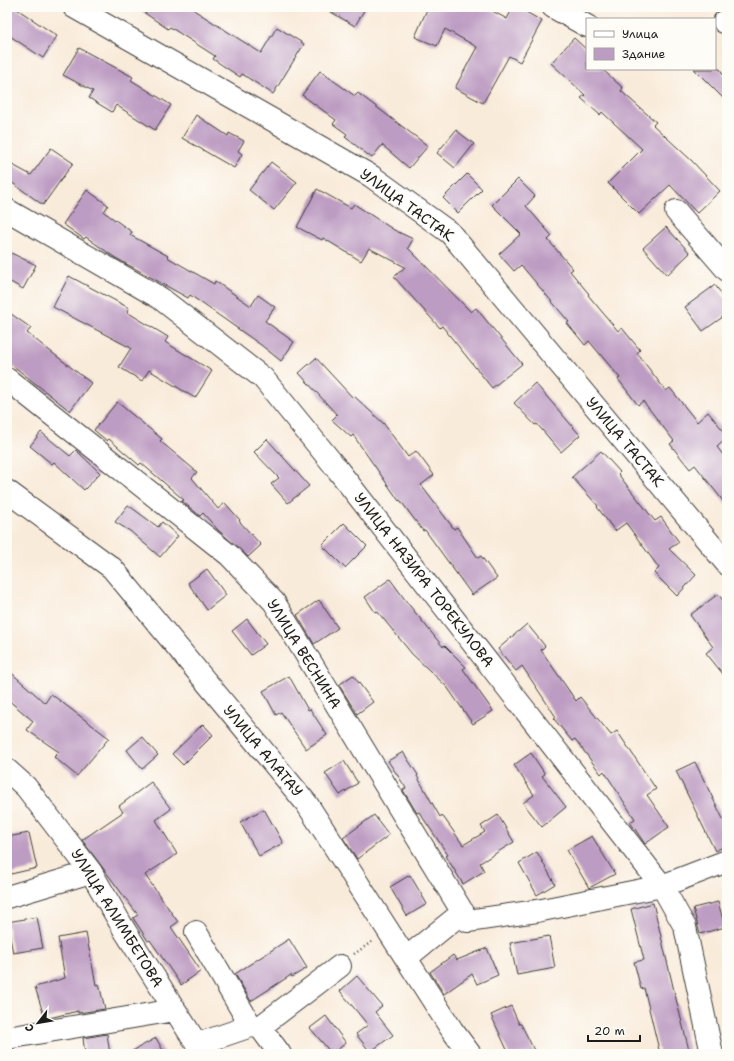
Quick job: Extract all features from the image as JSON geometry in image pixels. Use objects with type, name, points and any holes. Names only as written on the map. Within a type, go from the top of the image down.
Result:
[{"type":"street","name":"УЛИЦА ТАСТАК","points":[[74,7],[371,176],[450,232],[727,564]]},
{"type":"street","points":[[553,7],[586,25]]},
{"type":"street","name":"УЛИЦА НАЗИРА ТОРЕКУЛОВА","points":[[7,210],[160,298],[263,378],[334,465],[662,886],[685,927],[717,1049]]},
{"type":"street","points":[[676,211],[727,270]]},
{"type":"street","name":"УЛИЦА ВЕСНИНА","points":[[7,379],[229,555],[274,602],[465,917]]},
{"type":"street","name":"УЛИЦА АЛАТАУ","points":[[7,491],[112,568],[308,804],[406,958],[470,1054]]},
{"type":"street","name":"УЛИЦА АЛИМБЕТОВА","points":[[7,770],[26,787],[91,872],[125,931],[201,1049]]},
{"type":"street","points":[[406,958],[465,917],[537,911],[662,886],[727,861]]},
{"type":"street","points":[[7,897],[91,872]]},
{"type":"street","points":[[196,932],[255,1026],[280,1054]]},
{"type":"street","points":[[201,1049],[255,1026],[340,966]]},
{"type":"street","points":[[7,1038],[175,1010]]},
{"type":"building","points":[[7,7],[14,7],[57,36],[43,58],[7,34]]},
{"type":"building","points":[[136,7],[189,7],[261,53],[277,27],[304,44],[273,94],[242,74],[240,77],[213,59],[215,56],[170,27],[168,29]]},
{"type":"building","points":[[322,7],[366,7],[355,26]]},
{"type":"building","points":[[428,7],[485,7],[507,19],[513,7],[517,7],[542,21],[520,62],[509,56],[483,103],[455,88],[477,47],[445,29],[437,46],[415,37]]},
{"type":"building","points":[[574,38],[586,49],[586,70],[603,70],[623,88],[621,91],[656,122],[653,125],[691,160],[720,191],[697,213],[670,185],[639,214],[608,183],[642,149],[602,112],[600,115],[581,98],[585,95],[551,63]]},
{"type":"building","points":[[79,48],[133,77],[131,80],[171,105],[155,130],[116,105],[112,112],[89,98],[93,91],[63,75]]},
{"type":"building","points":[[720,69],[727,81],[727,102],[695,70]]},
{"type":"building","points":[[320,71],[355,96],[358,93],[428,146],[409,168],[382,145],[372,158],[345,137],[347,134],[333,124],[336,120],[302,95]]},
{"type":"building","points":[[196,115],[228,136],[229,133],[244,141],[238,151],[242,154],[234,168],[182,138]]},
{"type":"building","points":[[456,130],[474,144],[455,168],[437,153]]},
{"type":"building","points":[[51,148],[73,163],[43,205],[7,179],[7,162],[31,175]]},
{"type":"building","points":[[271,162],[297,182],[274,210],[249,190]]},
{"type":"building","points":[[467,174],[482,189],[458,213],[443,198]]},
{"type":"building","points":[[518,179],[535,196],[526,206],[552,236],[548,240],[573,269],[570,271],[618,331],[622,328],[640,350],[637,353],[666,391],[670,388],[697,422],[708,412],[727,435],[727,438],[717,447],[727,460],[727,506],[695,465],[690,469],[670,444],[674,441],[643,401],[638,405],[618,379],[620,378],[589,341],[585,345],[567,323],[569,322],[521,265],[514,271],[499,254],[521,234],[492,205]]},
{"type":"building","points":[[317,189],[351,208],[354,204],[394,230],[413,239],[408,248],[471,312],[476,308],[522,364],[492,388],[442,326],[440,328],[394,277],[405,267],[369,248],[361,261],[323,238],[322,240],[297,227]]},
{"type":"building","points":[[87,190],[108,205],[104,212],[132,232],[130,235],[214,284],[215,281],[251,306],[258,295],[275,307],[265,321],[294,342],[281,361],[261,345],[190,295],[188,298],[114,257],[86,237],[84,239],[63,224]]},
{"type":"building","points":[[666,227],[690,253],[667,275],[643,248]]},
{"type":"building","points":[[7,251],[36,265],[23,289],[7,280]]},
{"type":"building","points":[[69,276],[129,308],[127,312],[168,337],[165,342],[212,371],[195,398],[149,370],[142,381],[119,367],[131,348],[53,307]]},
{"type":"building","points":[[715,285],[727,301],[727,314],[703,331],[685,307]]},
{"type":"building","points":[[7,311],[31,328],[27,333],[91,383],[70,411],[7,361]]},
{"type":"building","points":[[316,358],[353,398],[354,396],[384,424],[408,457],[416,451],[434,475],[421,485],[454,529],[457,527],[478,558],[481,556],[497,578],[472,595],[425,530],[423,531],[400,500],[399,501],[353,435],[351,437],[332,420],[337,415],[299,373]]},
{"type":"building","points":[[535,383],[580,435],[561,452],[537,424],[535,425],[514,403]]},
{"type":"building","points":[[117,402],[162,439],[160,441],[197,472],[192,478],[218,509],[225,503],[240,520],[239,521],[261,545],[248,557],[218,530],[203,513],[200,516],[182,501],[184,500],[141,463],[139,465],[109,439],[107,441],[94,430]]},
{"type":"building","points":[[41,432],[70,456],[76,450],[100,473],[84,490],[54,462],[52,464],[30,446]]},
{"type":"building","points":[[267,439],[309,486],[288,503],[271,484],[279,478],[254,452]]},
{"type":"building","points":[[601,451],[620,472],[618,474],[655,521],[661,517],[679,542],[669,549],[696,575],[677,596],[654,573],[659,568],[626,523],[615,531],[597,507],[598,506],[572,477]]},
{"type":"building","points":[[128,505],[158,527],[162,522],[178,536],[160,557],[130,531],[115,522]]},
{"type":"building","points":[[344,523],[367,546],[345,568],[322,545]]},
{"type":"building","points":[[207,569],[226,595],[207,610],[188,583]]},
{"type":"building","points":[[390,579],[443,647],[444,645],[466,667],[463,669],[493,711],[473,724],[447,687],[412,654],[377,611],[375,612],[365,597]]},
{"type":"building","points":[[718,594],[727,606],[727,679],[706,653],[713,647],[690,615]]},
{"type":"building","points":[[319,600],[338,628],[314,644],[297,615]]},
{"type":"building","points":[[247,619],[266,644],[251,655],[232,631]]},
{"type":"building","points":[[527,624],[545,646],[541,650],[576,701],[580,697],[611,735],[617,731],[656,789],[647,795],[669,827],[645,844],[630,822],[635,819],[604,771],[601,774],[575,739],[572,741],[554,719],[556,717],[522,666],[516,671],[498,649]]},
{"type":"building","points":[[7,669],[45,703],[51,694],[109,738],[77,776],[54,757],[59,752],[27,730],[33,721],[7,699]]},
{"type":"building","points":[[353,675],[373,702],[357,714],[339,685]]},
{"type":"building","points":[[289,676],[308,710],[310,709],[327,735],[306,749],[281,712],[276,715],[263,691]]},
{"type":"building","points":[[203,724],[213,735],[183,765],[172,754]]},
{"type":"building","points":[[142,737],[158,755],[142,769],[127,750]]},
{"type":"building","points":[[403,752],[418,775],[417,776],[440,817],[442,815],[463,845],[485,832],[481,826],[498,815],[514,842],[480,863],[484,871],[463,884],[446,856],[448,855],[419,812],[417,813],[403,790],[406,788],[388,761]]},
{"type":"building","points":[[531,753],[545,774],[542,776],[566,807],[542,827],[523,803],[534,795],[514,765]]},
{"type":"building","points":[[344,761],[358,783],[340,795],[325,773]]},
{"type":"building","points":[[695,762],[727,827],[727,845],[715,851],[676,771]]},
{"type":"building","points":[[151,782],[171,809],[156,820],[177,854],[145,875],[178,922],[171,927],[201,971],[181,985],[150,940],[148,941],[133,918],[138,915],[82,840],[123,812],[119,806]]},
{"type":"building","points":[[264,809],[283,843],[259,856],[240,822]]},
{"type":"building","points":[[374,815],[389,835],[357,859],[343,838]]},
{"type":"building","points":[[29,833],[37,868],[11,874],[7,858],[7,837]]},
{"type":"building","points":[[592,836],[615,874],[589,888],[567,850]]},
{"type":"building","points":[[537,852],[555,884],[537,895],[519,863]]},
{"type":"building","points":[[410,875],[427,904],[407,916],[390,887]]},
{"type":"building","points":[[718,902],[725,927],[700,934],[693,908]]},
{"type":"building","points":[[653,903],[690,1054],[660,1054],[644,988],[641,989],[634,962],[644,960],[631,909]]},
{"type":"building","points":[[37,917],[43,948],[13,953],[7,922]]},
{"type":"building","points":[[86,933],[96,985],[99,984],[105,1009],[78,1013],[78,1011],[45,1019],[35,987],[65,978],[58,938]]},
{"type":"building","points":[[549,936],[555,968],[517,975],[510,943]]},
{"type":"building","points":[[289,939],[307,968],[292,977],[291,975],[251,1001],[235,974]]},
{"type":"building","points":[[487,948],[498,975],[477,984],[472,974],[444,994],[430,972],[453,955],[457,960]]},
{"type":"building","points":[[357,976],[382,1006],[375,1012],[393,1035],[370,1052],[356,1034],[368,1025],[340,991]]},
{"type":"building","points":[[511,1006],[519,1024],[521,1024],[536,1054],[509,1054],[491,1015]]},
{"type":"building","points":[[326,1016],[346,1043],[332,1054],[310,1028]]},
{"type":"building","points":[[107,1034],[110,1054],[85,1054],[83,1038]]},
{"type":"building","points":[[156,1038],[165,1054],[127,1054]]}]
